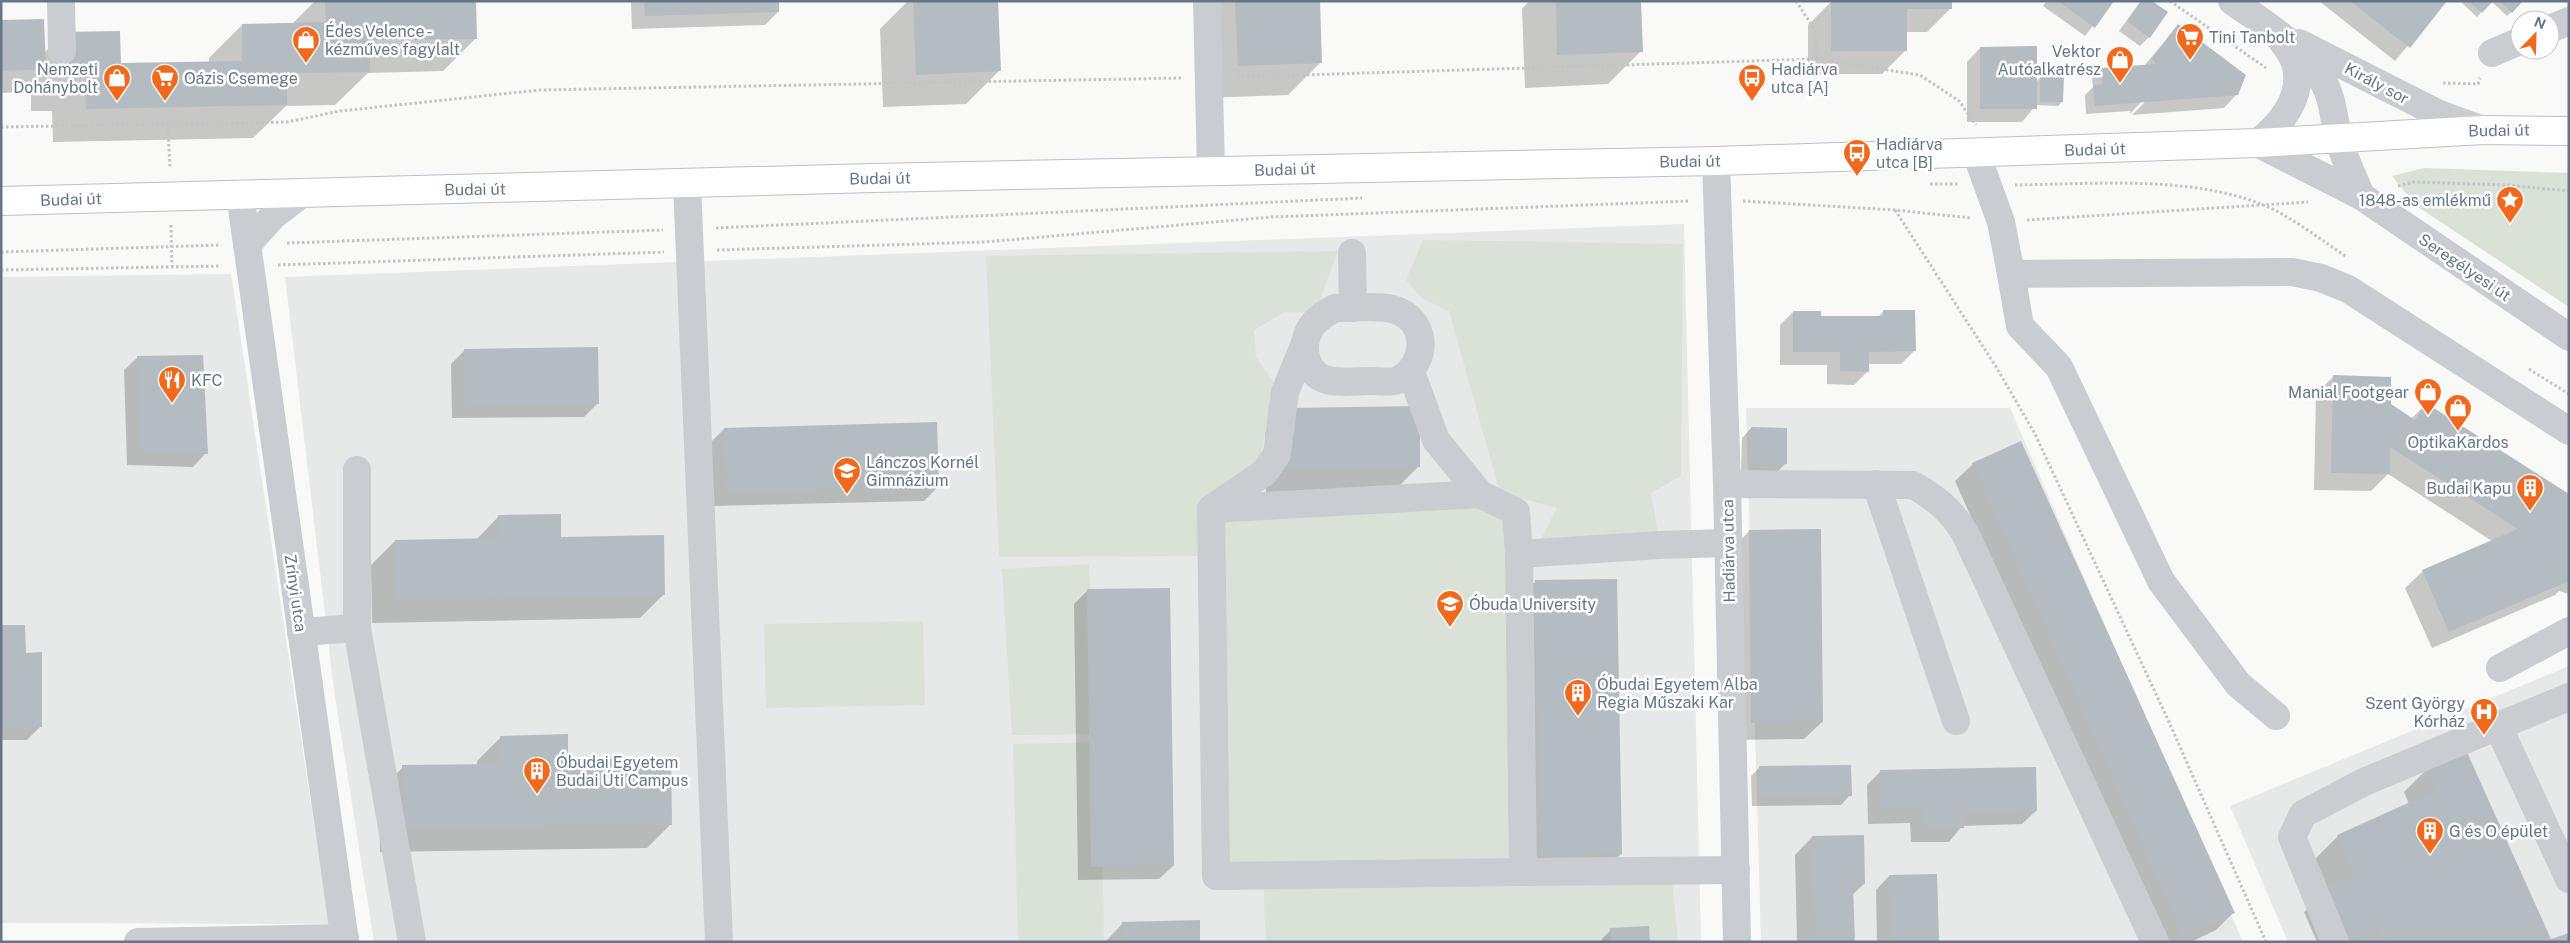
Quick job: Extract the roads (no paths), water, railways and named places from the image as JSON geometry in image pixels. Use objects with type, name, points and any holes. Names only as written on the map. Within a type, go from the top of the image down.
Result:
[{"type":"main road","name":"Budai út","points":[[1,201],[873,178],[1716,161],[1977,141],[2257,143],[2483,130],[2569,131]]},
{"type":"street","points":[[61,1],[62,51]]},
{"type":"street","points":[[1207,1],[1211,172]]},
{"type":"street","name":"Király sor","points":[[2232,1],[2273,30],[2312,64],[2323,80],[2334,106],[2339,139]]},
{"type":"street","name":"Király sor","points":[[2273,30],[2439,114],[2483,130]]},
{"type":"street","name":"Király sor","points":[[2257,143],[2281,122],[2295,92],[2295,64],[2289,51],[2273,30]]},
{"type":"street","points":[[2492,52],[2510,45]]},
{"type":"street","points":[[2339,139],[2361,196]]},
{"type":"street","points":[[1977,141],[1987,185],[2001,222],[2020,326],[2059,367],[2161,581],[2238,684],[2276,716]]},
{"type":"street","name":"Seregélyesi út","points":[[2257,143],[2361,196],[2569,337]]},
{"type":"street","name":"Hadiárva utca","points":[[1716,161],[1727,484],[1737,942]]},
{"type":"street","points":[[687,184],[719,942]]},
{"type":"street","points":[[248,255],[274,216],[304,192]]},
{"type":"street","name":"Zrínyi utca","points":[[240,194],[345,940]]},
{"type":"street","points":[[1352,253],[1353,308]]},
{"type":"street","points":[[2011,274],[2292,272],[2322,278],[2348,289],[2569,431]]},
{"type":"street","points":[[1211,510],[1266,472],[1277,454],[1285,392],[1311,327],[1321,316],[1335,308],[1391,309],[1405,315],[1420,337],[1422,351],[1411,372],[1397,381],[1340,382],[1324,379],[1312,370],[1305,356],[1305,343]]},
{"type":"street","points":[[1411,372],[1436,440],[1480,494],[1516,512],[1523,872]]},
{"type":"street","points":[[357,470],[357,628],[412,942]]},
{"type":"street","points":[[1727,484],[1913,485],[1933,497],[1952,513],[1965,533],[2155,942]]},
{"type":"street","points":[[1876,484],[1956,721]]},
{"type":"street","points":[[1211,510],[1480,494]]},
{"type":"street","points":[[1211,510],[1216,876],[1736,870]]},
{"type":"street","points":[[1518,554],[1660,545],[1728,544]]},
{"type":"street","points":[[302,632],[357,628]]},
{"type":"street","points":[[2500,668],[2569,630]]},
{"type":"street","points":[[2334,942],[2292,837],[2303,814],[2364,782],[2569,697]]},
{"type":"street","points":[[2498,726],[2569,879]]},
{"type":"street","points":[[138,942],[345,940]]},
{"type":"place","name":"Tini Tanbolt","points":[[2190,61]]},
{"type":"place","name":"Édes Velence - kézműves fagylalt","points":[[306,64]]},
{"type":"place","name":"Vektor Autóalkatrész","points":[[2120,84]]},
{"type":"place","name":"Nemzeti Dohánybolt","points":[[117,102]]},
{"type":"place","name":"Oázis Csemege","points":[[165,102]]},
{"type":"place","name":"Hadiárva utca [A]","points":[[1752,102]]},
{"type":"place","name":"Hadiárva utca [B]","points":[[1857,177]]},
{"type":"place","name":"1848-as emlékmű","points":[[2510,224]]},
{"type":"place","name":"KFC","points":[[172,404]]},
{"type":"place","name":"Manial Footgear","points":[[2428,416]]},
{"type":"place","name":"OptikaKardos","points":[[2458,432]]},
{"type":"place","name":"Lánczos Kornél Gimnázium","points":[[847,495]]},
{"type":"place","name":"Budai Kapu","points":[[2530,512]]},
{"type":"place","name":"Óbuda University","points":[[1450,628]]},
{"type":"place","name":"Óbudai Egyetem Alba Regia Műszaki Kar","points":[[1578,717]]},
{"type":"place","name":"Szent György Kórház","points":[[2484,736]]},
{"type":"place","name":"Óbudai Egyetem Budai Úti Campus","points":[[537,795]]},
{"type":"place","name":"G és O épület","points":[[2430,855]]}]
